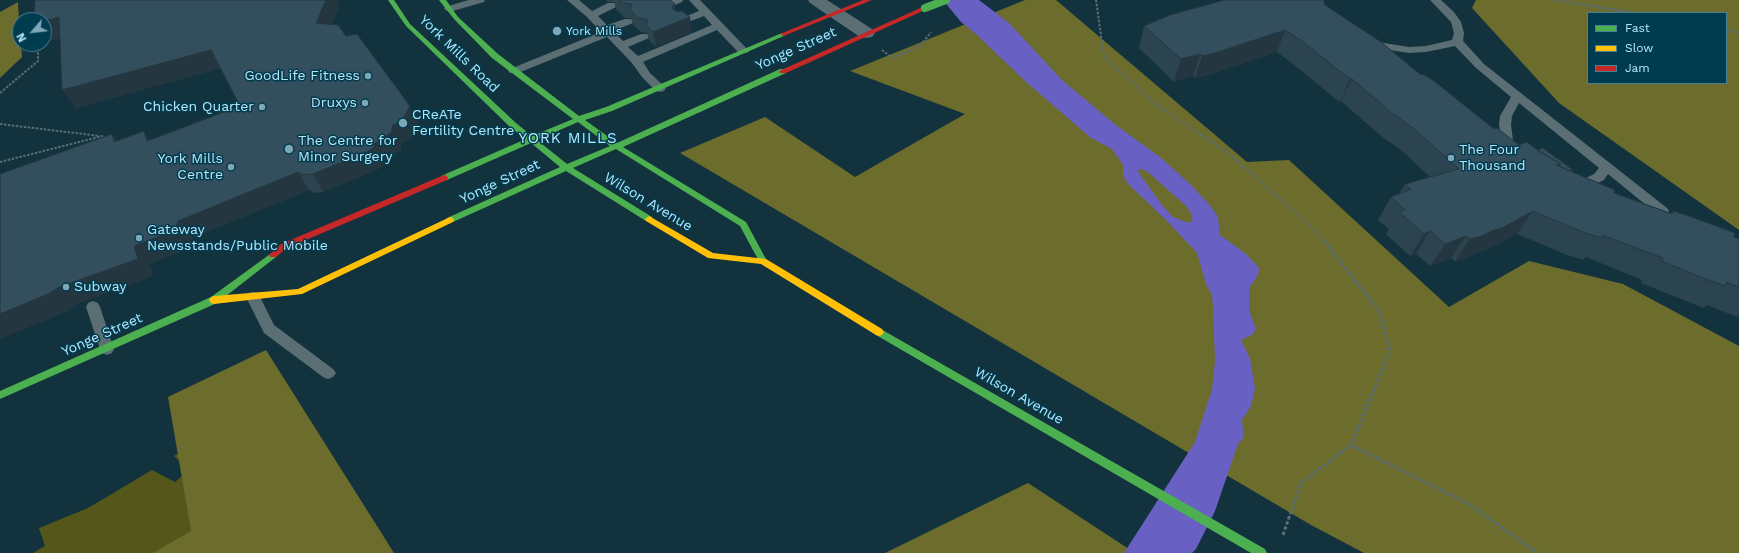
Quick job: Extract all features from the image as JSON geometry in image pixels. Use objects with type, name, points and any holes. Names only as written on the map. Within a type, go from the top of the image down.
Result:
[{"type":"main road","name":"York Mills Road","points":[[391,0],[408,25],[530,140]]},
{"type":"main road","name":"York Mills Road","points":[[442,0],[449,9],[496,56],[579,119]]},
{"type":"main road","name":"Yonge Street","points":[[0,395],[214,300],[284,246],[579,119],[609,109],[742,51],[869,0]]},
{"type":"main road","name":"Yonge Street","points":[[214,300],[299,292],[566,167],[616,146],[866,33],[946,0]]},
{"type":"main road","name":"Wilson Avenue","points":[[579,119],[616,146],[743,224],[763,261]]},
{"type":"main road","name":"Wilson Avenue","points":[[530,140],[591,184],[711,256],[763,261],[857,319],[1261,553]]},
{"type":"street","points":[[816,0],[866,33]]},
{"type":"lane","points":[[449,9],[480,0]]},
{"type":"lane","points":[[573,0],[607,31],[636,61],[646,75],[660,88]]},
{"type":"lane","points":[[664,6],[678,0]]},
{"type":"lane","points":[[694,0],[742,51]]},
{"type":"lane","points":[[1435,0],[1456,22],[1459,33],[1457,42]]},
{"type":"lane","points":[[591,15],[612,5]]},
{"type":"lane","points":[[681,22],[705,12]]},
{"type":"lane","points":[[514,71],[628,21]]},
{"type":"lane","points":[[636,61],[718,26]]},
{"type":"lane","points":[[620,46],[645,36]]},
{"type":"lane","points":[[1360,36],[1381,46],[1409,50],[1426,49],[1457,42]]},
{"type":"lane","points":[[1457,42],[1480,66],[1517,97],[1662,211]]},
{"type":"lane","points":[[1517,97],[1506,116],[1505,125],[1508,148],[1518,162]]},
{"type":"lane","points":[[1560,184],[1567,186],[1584,184],[1599,177],[1606,168]]},
{"type":"lane","points":[[253,297],[269,329],[328,373]]},
{"type":"lane","points":[[93,307],[107,348]]},
{"type":"path","points":[[1096,0],[1104,57],[1157,105],[1228,152],[1316,231],[1379,311],[1390,351],[1351,445],[1301,483],[1282,539]]},
{"type":"path","points":[[1553,0],[1630,12]]},
{"type":"path","points":[[877,46],[892,58],[920,46],[933,29]]},
{"type":"path","points":[[1727,29],[1739,33]]},
{"type":"path","points":[[0,93],[38,61],[38,52]]},
{"type":"path","points":[[0,124],[103,136]]},
{"type":"path","points":[[103,136],[104,142]]},
{"type":"path","points":[[0,162],[103,136]]},
{"type":"path","points":[[1351,445],[1469,504],[1537,553]]},
{"type":"shaded area","points":[[943,0],[979,0],[1009,23],[1062,80],[1117,126],[1160,157],[1190,184],[1209,204],[1218,217],[1220,235],[1246,254],[1259,268],[1258,275],[1249,288],[1249,310],[1256,329],[1252,335],[1241,340],[1250,358],[1255,389],[1251,406],[1242,420],[1244,437],[1238,444],[1215,511],[1196,549],[1192,553],[1124,553],[1195,442],[1212,389],[1215,361],[1212,295],[1206,284],[1197,253],[1166,220],[1129,185],[1123,176],[1123,165],[1112,149],[1091,138],[1025,81],[976,34],[961,22]],"holes":[[[1142,169],[1149,173],[1186,206],[1192,215],[1192,221],[1189,223],[1173,217],[1162,205],[1138,170]]]},
{"type":"shaded area","points":[[1025,0],[1056,0],[1247,162],[1289,160],[1449,307],[1529,261],[1623,284],[1739,346],[1739,553],[1364,553],[1311,525],[680,153],[765,117],[855,177],[965,114],[850,71]]},
{"type":"shaded area","points":[[1476,0],[1739,0],[1739,230],[1559,103],[1472,8]]},
{"type":"shaded area","points":[[18,2],[18,12],[12,12],[12,52],[22,52],[22,57],[0,78],[0,12]]},
{"type":"shaded area","points":[[266,350],[394,553],[153,553],[191,531],[168,397]]},
{"type":"shaded area","points":[[247,412],[336,553],[33,553],[45,546],[39,528],[88,508],[152,470],[175,482],[189,470],[174,456]]},
{"type":"shaded area","points":[[1028,483],[1135,553],[885,553]]},
{"type":"building","name":"York Mills Centre","points":[[35,0],[326,0],[316,23],[338,25],[346,36],[357,34],[410,106],[402,120],[392,126],[392,132],[374,144],[374,147],[367,152],[313,174],[303,175],[298,172],[178,221],[176,227],[170,232],[134,246],[138,259],[59,287],[48,294],[0,314],[0,174],[112,134],[114,142],[144,131],[147,141],[240,106],[211,50],[62,90],[59,17],[52,19],[52,12],[34,12]]},
{"type":"building","points":[[619,0],[670,0],[675,4],[672,7],[673,9],[678,12],[682,11],[690,17],[653,32],[646,25],[648,22],[647,19],[638,18],[630,10],[632,7],[631,4],[622,3]]},
{"type":"building","points":[[1224,0],[1323,0],[1325,5],[1381,42],[1421,75],[1423,74],[1434,81],[1494,129],[1497,128],[1519,145],[1527,142],[1540,152],[1561,164],[1556,165],[1615,190],[1614,193],[1672,214],[1673,211],[1735,233],[1734,237],[1739,239],[1739,287],[1726,282],[1726,286],[1708,280],[1662,261],[1663,258],[1602,235],[1602,238],[1585,233],[1533,211],[1502,228],[1470,239],[1466,236],[1445,244],[1430,231],[1424,234],[1399,212],[1405,210],[1391,197],[1411,189],[1405,184],[1459,169],[1413,128],[1393,114],[1352,79],[1342,73],[1302,41],[1285,30],[1212,54],[1202,56],[1200,54],[1181,59],[1144,26],[1170,15]]},
{"type":"building","points":[[1543,148],[1573,170],[1570,171],[1559,166],[1561,164],[1537,150]]},
{"type":"traffic: fast","points":[[391,0],[408,25],[513,125],[566,167],[649,219]]},
{"type":"traffic: fast","points":[[442,0],[456,18],[495,56],[560,106],[616,146],[743,224],[763,261]]},
{"type":"traffic: fast","points":[[925,8],[946,0]]},
{"type":"traffic: fast","points":[[444,178],[579,119],[609,109],[784,34]]},
{"type":"traffic: fast","points":[[450,220],[531,182],[643,135],[783,71]]},
{"type":"traffic: fast","points":[[0,395],[214,300],[273,255]]},
{"type":"traffic: fast","points":[[879,332],[1261,553]]},
{"type":"traffic: slow","points":[[649,219],[711,256],[763,261],[879,332]]},
{"type":"traffic: slow","points":[[214,300],[299,292],[450,220]]},
{"type":"traffic: jam","points":[[784,34],[869,0]]},
{"type":"traffic: jam","points":[[783,71],[925,8]]},
{"type":"traffic: jam","points":[[273,255],[284,246],[444,178]]},
{"type":"place","name":"York Mills","points":[[557,31]]},
{"type":"place","name":"GoodLife Fitness","points":[[368,76]]},
{"type":"place","name":"Druxys","points":[[365,103]]},
{"type":"place","name":"Chicken Quarter","points":[[262,107]]},
{"type":"place","name":"CReATe Fertility Centre","points":[[403,123]]},
{"type":"place","name":"The Centre for Minor Surgery","points":[[289,149]]},
{"type":"place","name":"The Four Thousand","points":[[1451,158]]},
{"type":"place","name":"York Mills Centre","points":[[231,167]]},
{"type":"place","name":"Gateway Newsstands/Public Mobile","points":[[139,238]]},
{"type":"place","name":"Subway","points":[[66,287]]},
{"type":"district","name":"YORK MILLS","points":[[568,139]]}]
